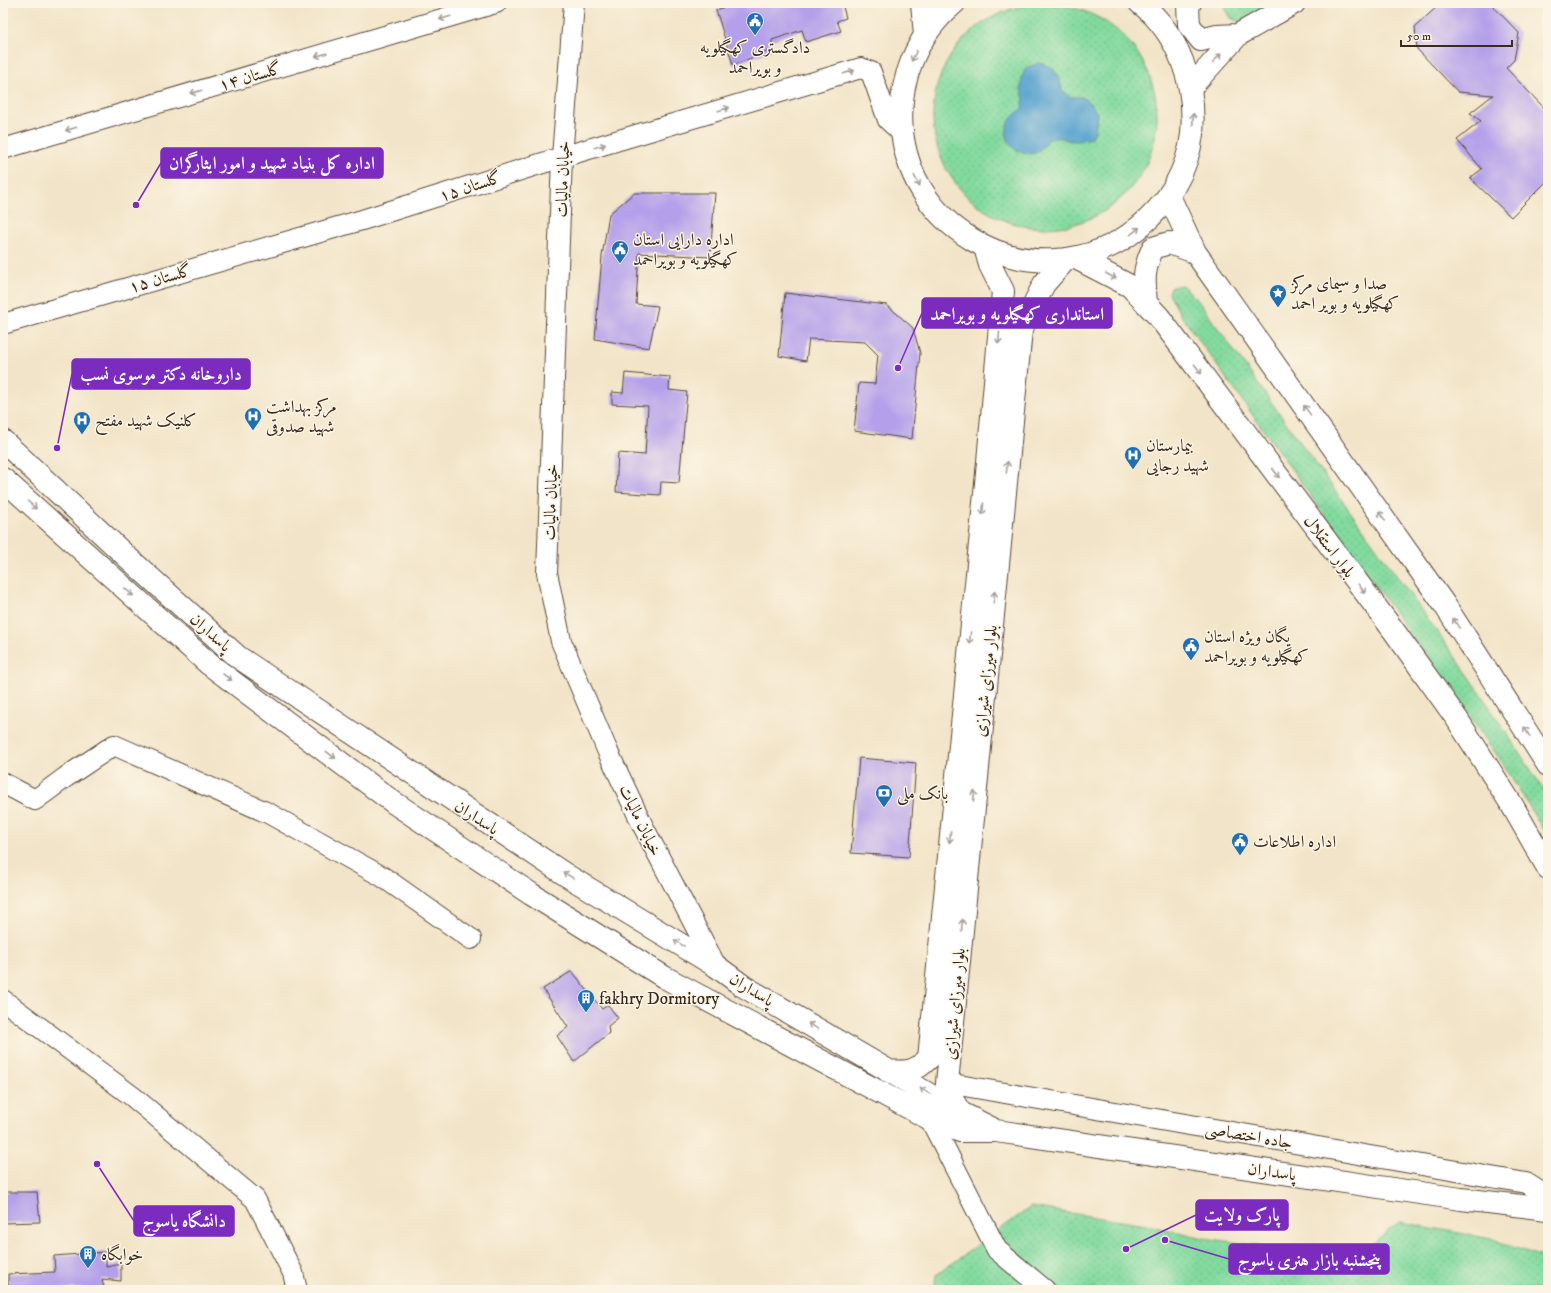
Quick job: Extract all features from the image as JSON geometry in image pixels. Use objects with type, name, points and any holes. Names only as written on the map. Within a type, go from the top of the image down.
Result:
[{"type":"main road","points":[[922,3],[924,35]]},
{"type":"main road","points":[[954,3],[942,13],[924,35],[912,57],[904,82],[901,107],[901,132],[906,156],[915,179],[928,200],[949,223],[963,234],[985,247],[1000,253],[1033,260],[1071,259],[1103,250],[1128,236],[1150,218],[1169,196],[1182,171],[1191,144],[1193,115],[1191,87],[1185,65],[1175,44],[1149,5]]},
{"type":"main road","points":[[1190,3],[1188,5],[1189,25],[1201,40],[1217,36],[1238,35]]},
{"type":"main road","points":[[1191,87],[1238,35],[1294,3]]},
{"type":"main road","points":[[1169,196],[1195,252],[1444,604],[1548,765]]},
{"type":"main road","points":[[1146,303],[1144,276],[1145,264],[1153,248],[1169,243],[1195,252]]},
{"type":"main road","points":[[985,247],[990,265],[1003,291]]},
{"type":"main road","name":"بلوار میرزای شیرازی","points":[[961,1113],[947,1091],[946,1083],[1021,330],[1044,284],[1071,259]]},
{"type":"main road","name":"بلوار استقلال","points":[[1071,259],[1130,286],[1159,317],[1389,624],[1457,719],[1512,805],[1548,868]]},
{"type":"main road","points":[[1003,291],[1007,279],[1014,270],[1025,270],[1036,276],[1044,284]]},
{"type":"main road","name":"بلوار میرزای شیرازی","points":[[888,1071],[907,1072],[919,1068],[929,1058],[987,473],[1003,291]]},
{"type":"main road","name":"پاسداران","points":[[3,441],[125,555],[238,657],[559,870],[716,966],[744,986],[888,1071],[961,1113],[996,1131]]},
{"type":"main road","name":"پاسداران","points":[[3,479],[209,664],[393,802],[531,894],[657,972],[930,1119],[960,1131],[996,1131],[1453,1198],[1548,1209]]},
{"type":"main road","points":[[722,1007],[738,1008],[745,1004],[748,996],[744,986]]},
{"type":"main road","points":[[780,1039],[772,1028],[775,1018],[780,1013],[793,1014]]},
{"type":"street","name":"گلستان ۱۴","points":[[3,149],[496,3]]},
{"type":"street","name":"خیابان مالیات","points":[[574,3],[562,157],[547,573],[560,641],[605,745],[643,826],[716,966]]},
{"type":"street","name":"گلستان ۱۵","points":[[3,324],[362,220],[562,157],[862,68],[871,72],[888,120],[901,132]]},
{"type":"street","points":[[3,783],[35,800],[66,777],[114,746],[268,813],[383,877],[471,939]]},
{"type":"street","points":[[3,1000],[132,1096],[255,1199],[292,1273],[297,1290]]},
{"type":"street","name":"جاده اختصاصی","points":[[946,1083],[1526,1183],[1548,1197]]},
{"type":"street","points":[[930,1119],[997,1250],[1045,1290]]},
{"type":"green space","points":[[1225,3],[1271,3],[1240,22],[1231,18],[1224,7]]},
{"type":"green space","points":[[1045,4],[1067,6],[1088,13],[1107,23],[1124,37],[1138,54],[1148,73],[1155,94],[1157,116],[1155,138],[1148,159],[1138,178],[1124,195],[1107,209],[1088,219],[1067,226],[1045,228],[1023,226],[1002,219],[983,209],[966,195],[952,178],[942,159],[935,138],[933,116],[935,94],[942,73],[952,54],[966,37],[983,23],[1002,13],[1023,6]]},
{"type":"green space","points":[[1182,285],[1196,298],[1469,676],[1548,796],[1548,837],[1502,762],[1180,314],[1169,293],[1171,287]]},
{"type":"green space","points":[[1031,1207],[1152,1226],[1204,1238],[1354,1259],[1399,1222],[1491,1239],[1548,1259],[1548,1290],[934,1290],[936,1275]]},
{"type":"water","points":[[1039,63],[1045,64],[1056,72],[1062,91],[1070,97],[1082,97],[1091,104],[1097,113],[1095,132],[1091,138],[1077,141],[1059,137],[1047,140],[1040,150],[1031,154],[1022,153],[1014,148],[1008,140],[1007,130],[1011,120],[1022,109],[1024,99],[1021,89],[1022,77],[1026,68]]},
{"type":"building","name":"دادگستری کهگیلویه و بویراحمد","points":[[738,3],[842,3],[846,18],[837,21],[841,31],[806,42],[802,30],[772,40],[772,50],[733,65],[716,10]]},
{"type":"building","points":[[1441,3],[1490,3],[1519,33],[1514,60],[1506,68],[1548,112],[1548,180],[1511,217],[1470,178],[1482,169],[1457,140],[1481,121],[1470,113],[1493,95],[1458,92],[1417,49],[1415,27]]},
{"type":"building","name":"اداره دارایی استان کهگیلویه و بویراحمد","points":[[634,193],[715,193],[710,257],[639,253],[636,304],[658,306],[649,348],[595,339],[602,256],[609,214]]},
{"type":"building","points":[[785,293],[887,305],[913,328],[920,353],[912,439],[854,431],[859,383],[875,384],[878,355],[865,342],[809,339],[806,361],[779,356]]},
{"type":"building","points":[[625,373],[670,377],[669,390],[687,392],[679,483],[661,482],[660,495],[616,492],[618,453],[645,455],[648,406],[612,404],[612,392],[623,393]]},
{"type":"building","name":"بانک ملی","points":[[859,758],[916,763],[909,857],[851,853]]},
{"type":"building","name":"fakhry Dormitory","points":[[572,971],[602,1009],[608,1005],[618,1018],[608,1026],[609,1033],[574,1062],[557,1036],[568,1027],[543,989]]},
{"type":"building","points":[[3,1192],[37,1192],[40,1222],[3,1223]]},
{"type":"building","name":"خوابگاه","points":[[106,1252],[106,1267],[121,1264],[121,1281],[102,1279],[104,1288],[8,1290],[8,1274],[55,1272],[54,1256]]},
{"type":"place","name":"دادگستری کهگیلویه و بویراحمد","points":[[755,36]]},
{"type":"place","name":"اداره کل بنیاد شهید و امور ایثارگران","points":[[136,205]]},
{"type":"place","name":"اداره دارایی استان کهگیلویه و بویراحمد","points":[[620,264]]},
{"type":"place","name":"صدا و سیمای مرکز کهگیلویه و بویر احمد","points":[[1278,308]]},
{"type":"place","name":"استانداری کهگیلویه و بویراحمد","points":[[898,368]]},
{"type":"place","name":"مرکز بهداشت شهید صدوقی","points":[[253,431]]},
{"type":"place","name":"کلنیک شهید مفتح","points":[[82,435]]},
{"type":"place","name":"داروخانه دكتر موسوی نسب","points":[[57,448]]},
{"type":"place","name":"بیمارستان شهید رجایی","points":[[1133,470]]},
{"type":"place","name":"یگان ویژه استان کهگیلویه و بویراحمد","points":[[1191,661]]},
{"type":"place","name":"بانک ملی","points":[[884,808]]},
{"type":"place","name":"اداره اطلاعات","points":[[1240,856]]},
{"type":"place","name":"fakhry Dormitory","points":[[586,1013]]},
{"type":"place","name":"دانشگاه یاسوج","points":[[97,1164]]},
{"type":"place","name":"پنجشنبه بازار هنری یاسوج","points":[[1165,1240]]},
{"type":"place","name":"پارک ولایت","points":[[1126,1249]]},
{"type":"place","name":"خوابگاه","points":[[88,1269]]}]
